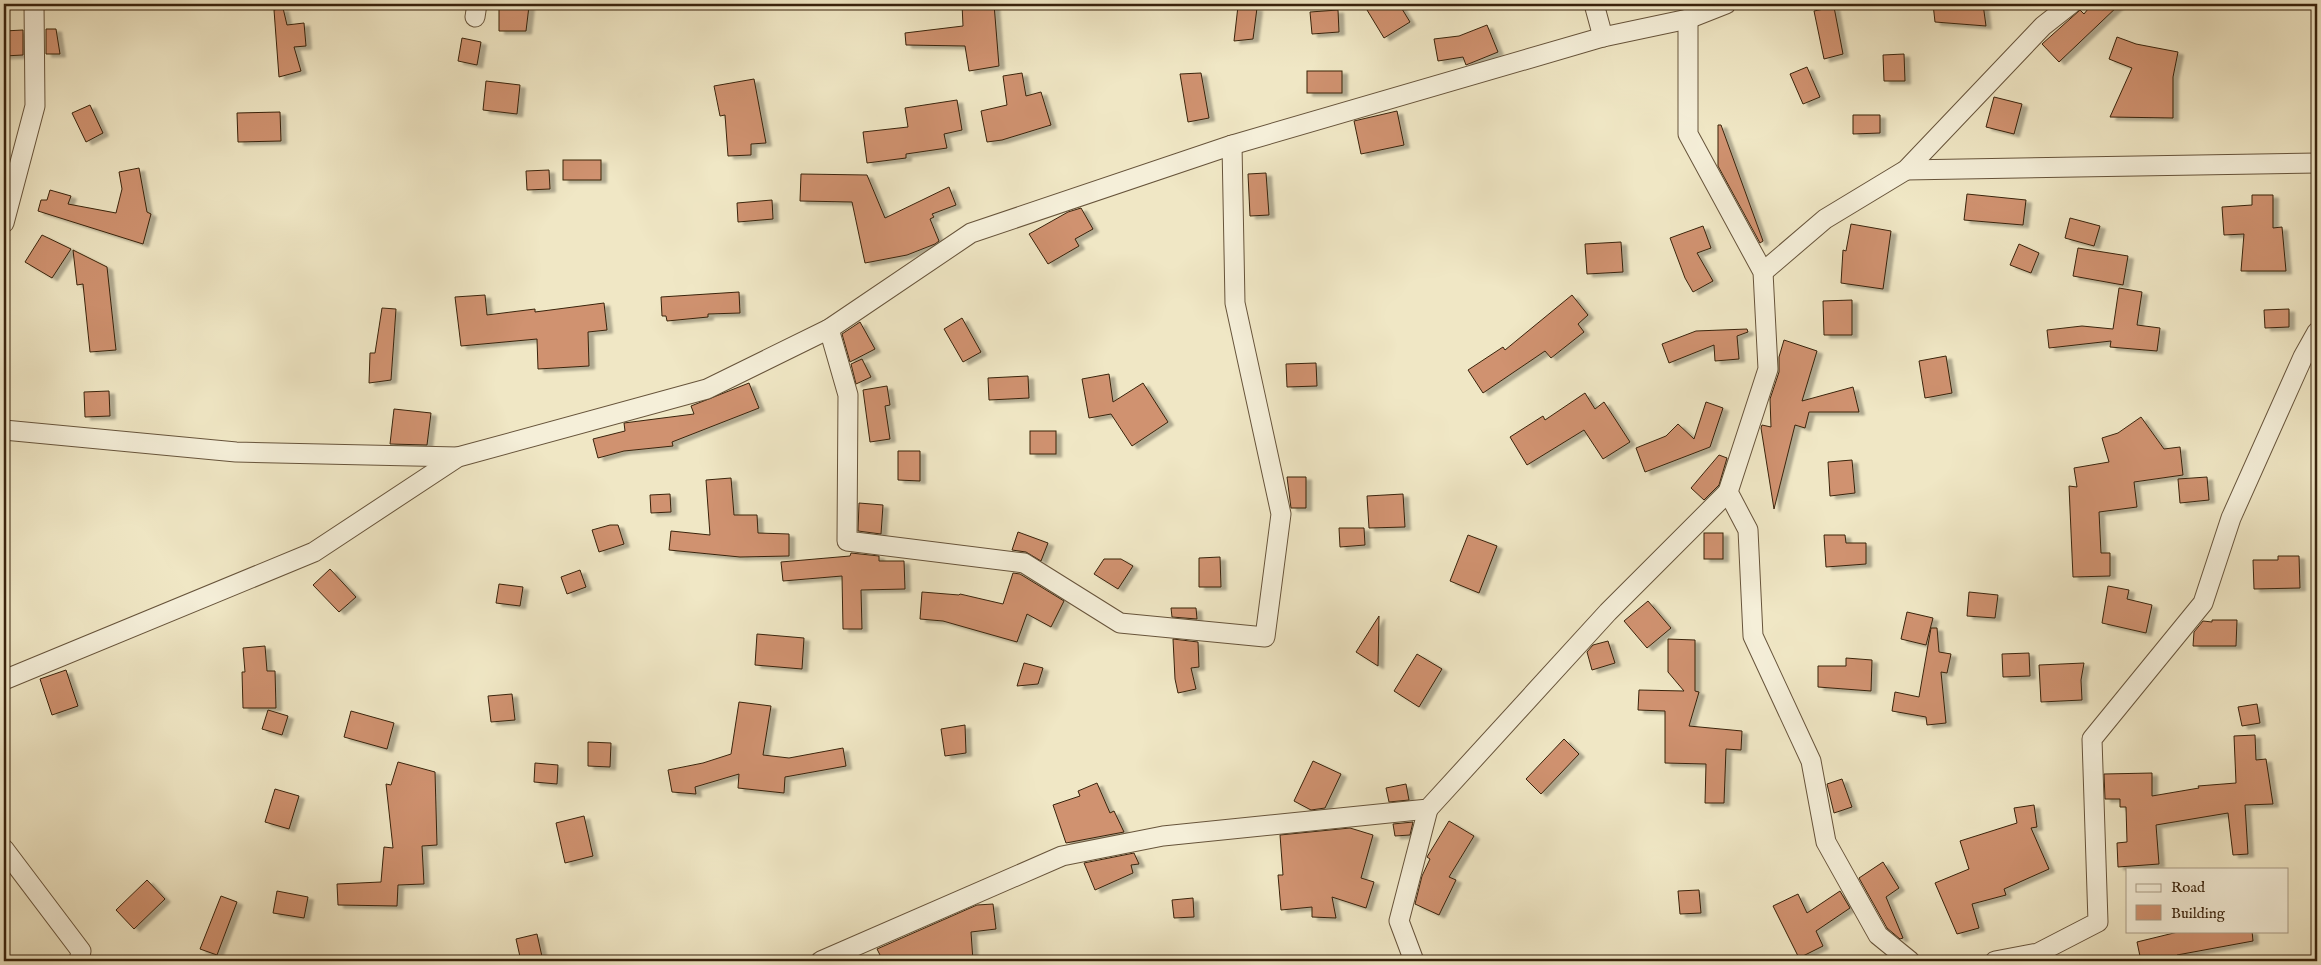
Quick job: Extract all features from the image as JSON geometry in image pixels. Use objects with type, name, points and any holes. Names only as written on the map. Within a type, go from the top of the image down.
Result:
[{"type":"street","points":[[4,223],[34,106],[34,4]]},
{"type":"street","points":[[1594,4],[1603,37]]},
{"type":"street","points":[[4,430],[236,452],[458,457],[707,389],[829,329],[971,233],[1232,145],[1603,37],[1688,19],[1726,4]]},
{"type":"street","points":[[1763,272],[1825,219],[1906,170],[2043,26],[2071,4]]},
{"type":"street","points":[[1414,961],[1399,922],[1428,808],[1608,612],[1728,492],[1768,369],[1763,272],[1688,134],[1688,19]]},
{"type":"street","points":[[829,329],[848,395],[847,541],[1024,562],[1120,623],[1265,637],[1282,514],[1235,303],[1232,145]]},
{"type":"street","points":[[1906,170],[2317,163]]},
{"type":"street","points":[[1995,961],[2038,953],[2098,922],[2092,739],[2203,603],[2231,518],[2303,357],[2317,332]]},
{"type":"street","points":[[4,680],[314,552],[458,457]]},
{"type":"street","points":[[1728,492],[1748,530],[1753,636],[1811,761],[1826,842],[1878,936],[1910,961]]},
{"type":"street","points":[[821,961],[1062,856],[1163,836],[1428,808]]},
{"type":"street","points":[[4,850],[81,951],[79,961]]},
{"type":"building","points":[[962,4],[994,4],[999,66],[969,71],[965,46],[906,45],[905,33],[963,26]]},
{"type":"building","points":[[1378,4],[1399,4],[1410,22],[1384,38],[1367,10]]},
{"type":"building","points":[[1933,4],[1983,4],[1986,26],[1935,22]]},
{"type":"building","points":[[2092,4],[2120,4],[2059,62],[2042,44],[2080,10],[2084,14]]},
{"type":"building","points":[[499,5],[529,6],[526,31],[499,31]]},
{"type":"building","points":[[1238,6],[1257,8],[1253,39],[1234,41]]},
{"type":"building","points":[[1834,7],[1843,54],[1824,59],[1814,11]]},
{"type":"building","points":[[283,8],[287,25],[304,23],[306,46],[294,47],[301,71],[279,77],[274,10]]},
{"type":"building","points":[[1338,10],[1339,32],[1312,34],[1310,12]]},
{"type":"building","points":[[1487,25],[1498,52],[1466,65],[1463,57],[1438,61],[1434,39],[1459,36]]},
{"type":"building","points":[[46,29],[56,29],[60,54],[46,54]]},
{"type":"building","points":[[23,30],[23,55],[4,56],[4,31]]},
{"type":"building","points":[[2117,37],[2136,44],[2178,52],[2173,77],[2173,118],[2110,117],[2132,68],[2109,59]]},
{"type":"building","points":[[462,38],[481,42],[477,65],[458,61]]},
{"type":"building","points":[[1904,54],[1905,81],[1884,81],[1883,55]]},
{"type":"building","points":[[1807,67],[1820,97],[1803,104],[1790,74]]},
{"type":"building","points":[[1307,71],[1342,71],[1342,93],[1307,93]]},
{"type":"building","points":[[1022,73],[1026,96],[1041,92],[1051,125],[1002,140],[987,142],[981,111],[1007,105],[1003,76]]},
{"type":"building","points":[[1201,73],[1209,118],[1188,122],[1180,74]]},
{"type":"building","points":[[754,79],[766,143],[751,144],[751,155],[728,156],[725,115],[720,116],[714,86]]},
{"type":"building","points":[[486,81],[520,85],[517,114],[483,110]]},
{"type":"building","points":[[1994,97],[2022,104],[2014,134],[1986,127]]},
{"type":"building","points":[[957,100],[962,130],[944,134],[947,148],[906,154],[906,158],[867,163],[863,132],[908,127],[905,108]]},
{"type":"building","points":[[90,105],[103,133],[86,142],[72,113]]},
{"type":"building","points":[[1397,111],[1404,145],[1361,154],[1354,121]]},
{"type":"building","points":[[280,112],[281,141],[238,142],[237,113]]},
{"type":"building","points":[[1853,115],[1880,115],[1880,133],[1853,134]]},
{"type":"building","points":[[1718,125],[1721,125],[1763,241],[1760,243],[1718,166]]},
{"type":"building","points":[[563,160],[601,160],[601,180],[563,180]]},
{"type":"building","points":[[139,168],[147,212],[151,214],[143,244],[38,211],[41,200],[47,200],[50,190],[71,196],[68,204],[116,213],[122,189],[119,172]]},
{"type":"building","points":[[549,170],[550,189],[527,190],[526,171]]},
{"type":"building","points":[[1266,173],[1269,215],[1250,216],[1248,174]]},
{"type":"building","points":[[801,174],[867,175],[885,218],[949,187],[956,205],[932,214],[934,217],[930,219],[939,241],[935,244],[907,255],[865,263],[852,202],[800,201]]},
{"type":"building","points":[[1967,194],[2026,200],[2023,225],[1964,220]]},
{"type":"building","points":[[2252,195],[2273,195],[2273,228],[2282,227],[2286,271],[2241,271],[2244,234],[2224,235],[2222,207],[2252,205]]},
{"type":"building","points":[[772,200],[773,219],[738,222],[737,203]]},
{"type":"building","points":[[1081,208],[1093,229],[1075,239],[1079,246],[1048,264],[1029,234],[1068,212]]},
{"type":"building","points":[[2070,218],[2100,226],[2094,246],[2065,238]]},
{"type":"building","points":[[1851,224],[1891,231],[1883,289],[1841,283],[1843,250],[1846,251]]},
{"type":"building","points":[[1703,226],[1711,248],[1697,253],[1713,281],[1693,292],[1685,278],[1670,238]]},
{"type":"building","points":[[42,235],[71,249],[52,278],[25,262]]},
{"type":"building","points":[[1621,242],[1623,272],[1587,274],[1585,244]]},
{"type":"building","points":[[2019,244],[2039,253],[2031,273],[2010,265]]},
{"type":"building","points":[[2078,248],[2128,256],[2123,285],[2073,276]]},
{"type":"building","points":[[73,250],[107,267],[116,350],[90,352],[83,284],[77,285]]},
{"type":"building","points":[[2119,288],[2142,292],[2137,325],[2160,328],[2157,351],[2110,347],[2111,341],[2049,348],[2047,330],[2082,326],[2113,329]]},
{"type":"building","points":[[739,292],[740,313],[708,314],[708,317],[667,321],[666,316],[662,316],[661,297]]},
{"type":"building","points":[[485,295],[487,315],[535,309],[535,312],[604,303],[607,330],[588,332],[589,366],[538,369],[537,339],[461,346],[455,297]]},
{"type":"building","points":[[1572,295],[1588,315],[1578,324],[1584,332],[1551,358],[1545,351],[1483,393],[1468,370],[1503,347],[1505,350]]},
{"type":"building","points":[[1852,300],[1852,335],[1824,335],[1823,301]]},
{"type":"building","points":[[382,308],[396,309],[391,380],[369,383],[370,353],[375,353]]},
{"type":"building","points":[[2289,309],[2289,327],[2265,328],[2264,310]]},
{"type":"building","points":[[962,318],[981,352],[963,362],[944,329]]},
{"type":"building","points":[[860,322],[875,349],[850,362],[842,334]]},
{"type":"building","points":[[1747,329],[1748,332],[1737,336],[1739,359],[1715,361],[1714,345],[1669,363],[1662,344],[1696,331]]},
{"type":"building","points":[[1784,340],[1817,351],[1802,401],[1853,387],[1859,412],[1809,412],[1805,428],[1795,425],[1774,509],[1761,428],[1762,425],[1771,427],[1770,399],[1779,372],[1779,357]]},
{"type":"building","points":[[1946,356],[1952,393],[1925,398],[1919,361]]},
{"type":"building","points":[[862,359],[871,377],[856,384],[851,364]]},
{"type":"building","points":[[1316,363],[1317,386],[1287,387],[1286,364]]},
{"type":"building","points":[[1109,374],[1113,402],[1143,383],[1168,422],[1132,446],[1111,414],[1089,418],[1082,379]]},
{"type":"building","points":[[1028,376],[1029,398],[989,400],[988,378]]},
{"type":"building","points":[[749,383],[759,408],[672,442],[673,446],[624,451],[598,458],[593,439],[625,431],[624,423],[694,414],[691,406]]},
{"type":"building","points":[[887,386],[890,405],[885,406],[890,439],[870,442],[863,390]]},
{"type":"building","points":[[109,391],[110,416],[85,417],[84,392]]},
{"type":"building","points":[[1585,393],[1595,409],[1604,402],[1630,442],[1603,459],[1584,430],[1527,465],[1510,437],[1543,416],[1545,420]]},
{"type":"building","points":[[1706,402],[1723,408],[1710,447],[1645,472],[1636,448],[1666,436],[1678,424],[1694,439]]},
{"type":"building","points":[[394,409],[431,413],[427,445],[390,444]]},
{"type":"building","points":[[2141,417],[2164,449],[2180,447],[2183,475],[2134,482],[2137,507],[2099,512],[2101,553],[2110,553],[2110,576],[2073,577],[2069,486],[2077,487],[2074,468],[2109,462],[2102,438],[2118,433]]},
{"type":"building","points":[[1030,431],[1056,431],[1056,454],[1030,454]]},
{"type":"building","points":[[898,451],[920,451],[920,481],[898,480]]},
{"type":"building","points":[[1719,455],[1727,458],[1719,485],[1704,500],[1691,488]]},
{"type":"building","points":[[1852,460],[1855,493],[1830,496],[1828,462]]},
{"type":"building","points":[[1287,477],[1306,477],[1306,508],[1291,508]]},
{"type":"building","points":[[2207,477],[2209,500],[2180,503],[2178,479]]},
{"type":"building","points":[[731,478],[734,515],[757,515],[758,533],[789,534],[789,556],[740,557],[669,550],[671,531],[710,535],[706,480]]},
{"type":"building","points":[[670,494],[671,512],[651,513],[650,495]]},
{"type":"building","points":[[1403,494],[1405,527],[1369,528],[1367,496]]},
{"type":"building","points":[[859,503],[883,505],[881,534],[858,531]]},
{"type":"building","points":[[610,525],[618,525],[624,544],[599,552],[592,530]]},
{"type":"building","points":[[1339,528],[1364,528],[1365,545],[1340,547]]},
{"type":"building","points":[[1018,532],[1048,543],[1041,561],[1026,552],[1012,550]]},
{"type":"building","points":[[1704,533],[1723,533],[1723,559],[1704,559]]},
{"type":"building","points":[[1468,535],[1497,546],[1479,593],[1450,581]]},
{"type":"building","points":[[1824,535],[1845,535],[1846,543],[1866,543],[1866,564],[1826,567]]},
{"type":"building","points":[[851,553],[879,556],[879,561],[904,561],[905,589],[861,590],[862,629],[843,629],[842,576],[783,581],[781,562],[850,556]]},
{"type":"building","points":[[2278,556],[2299,556],[2300,588],[2254,589],[2253,560],[2278,560]]},
{"type":"building","points":[[1220,557],[1221,587],[1199,587],[1199,558]]},
{"type":"building","points":[[1104,559],[1121,559],[1133,566],[1118,589],[1094,574]]},
{"type":"building","points":[[330,569],[356,597],[339,612],[313,585]]},
{"type":"building","points":[[580,570],[586,587],[567,594],[561,577]]},
{"type":"building","points":[[1013,573],[1020,574],[1064,601],[1051,627],[1027,614],[1017,642],[943,621],[920,619],[922,592],[960,594],[1003,604]]},
{"type":"building","points":[[499,584],[523,587],[520,606],[496,603]]},
{"type":"building","points":[[2108,586],[2129,590],[2127,599],[2152,605],[2146,633],[2102,623]]},
{"type":"building","points":[[1969,592],[1998,595],[1995,618],[1967,616]]},
{"type":"building","points":[[1648,601],[1671,628],[1647,648],[1624,621]]},
{"type":"building","points":[[1171,608],[1196,608],[1197,619],[1172,617]]},
{"type":"building","points":[[1907,612],[1933,618],[1926,645],[1901,639]]},
{"type":"building","points":[[1379,616],[1378,666],[1356,652]]},
{"type":"building","points":[[2212,620],[2237,620],[2236,646],[2193,646],[2194,632],[2203,621],[2212,622]]},
{"type":"building","points":[[1931,628],[1937,628],[1939,652],[1951,654],[1947,673],[1941,672],[1946,723],[1927,725],[1926,717],[1892,711],[1895,692],[1919,697]]},
{"type":"building","points":[[757,634],[804,638],[802,669],[755,665]]},
{"type":"building","points":[[1173,639],[1198,642],[1199,667],[1191,668],[1196,689],[1178,693],[1175,679]]},
{"type":"building","points":[[1668,639],[1695,640],[1695,691],[1699,692],[1689,726],[1742,731],[1741,750],[1726,749],[1724,803],[1705,803],[1706,764],[1665,763],[1665,711],[1638,710],[1639,690],[1684,691],[1668,672]]},
{"type":"building","points":[[1608,641],[1615,663],[1592,670],[1587,652],[1593,645]]},
{"type":"building","points":[[265,646],[267,671],[275,671],[276,708],[243,708],[242,672],[245,672],[243,648]]},
{"type":"building","points":[[2029,653],[2030,676],[2003,677],[2002,654]]},
{"type":"building","points":[[1417,654],[1442,669],[1419,707],[1394,691]]},
{"type":"building","points":[[1846,658],[1872,660],[1871,691],[1818,687],[1818,666],[1846,666]]},
{"type":"building","points":[[1024,663],[1043,668],[1038,684],[1017,686]]},
{"type":"building","points":[[2084,663],[2081,680],[2082,700],[2041,702],[2039,665]]},
{"type":"building","points":[[66,670],[78,706],[52,715],[40,679]]},
{"type":"building","points":[[512,694],[515,720],[491,722],[488,696]]},
{"type":"building","points":[[739,702],[771,706],[763,755],[789,758],[843,748],[846,766],[785,777],[784,793],[738,788],[739,774],[695,787],[696,794],[672,792],[668,770],[703,763],[731,754]]},
{"type":"building","points":[[2257,704],[2260,723],[2242,726],[2238,707]]},
{"type":"building","points":[[268,710],[288,716],[282,735],[262,729]]},
{"type":"building","points":[[351,711],[394,723],[387,749],[344,737]]},
{"type":"building","points":[[965,725],[966,753],[945,756],[941,729]]},
{"type":"building","points":[[2255,735],[2256,760],[2266,759],[2273,804],[2245,805],[2248,854],[2233,855],[2228,813],[2156,825],[2159,864],[2118,867],[2117,843],[2127,842],[2126,807],[2120,807],[2120,799],[2105,799],[2104,774],[2152,773],[2152,796],[2199,788],[2198,786],[2236,783],[2234,736]]},
{"type":"building","points":[[1564,739],[1579,754],[1541,794],[1526,779]]},
{"type":"building","points":[[588,742],[611,743],[610,767],[588,766]]},
{"type":"building","points":[[1313,761],[1341,774],[1325,808],[1311,810],[1294,801]]},
{"type":"building","points":[[398,762],[435,772],[437,845],[422,846],[424,884],[398,885],[397,906],[338,905],[337,884],[381,882],[384,847],[393,848],[386,784],[391,785]]},
{"type":"building","points":[[535,763],[558,765],[557,784],[534,782]]},
{"type":"building","points":[[1842,779],[1852,807],[1834,813],[1827,784]]},
{"type":"building","points":[[1097,783],[1110,813],[1114,811],[1124,832],[1066,843],[1053,805],[1080,796],[1078,791]]},
{"type":"building","points":[[1406,784],[1409,800],[1389,802],[1386,788]]},
{"type":"building","points":[[275,789],[299,796],[289,829],[265,822]]},
{"type":"building","points":[[2034,805],[2037,827],[2031,828],[2049,869],[2004,889],[2006,895],[1972,904],[1979,928],[1957,934],[1935,883],[1969,869],[1960,841],[2017,823],[2014,808]]},
{"type":"building","points":[[584,816],[593,856],[565,863],[556,823]]},
{"type":"building","points":[[1449,821],[1474,836],[1449,877],[1456,880],[1439,915],[1415,904],[1422,876],[1430,859],[1427,857]]},
{"type":"building","points":[[1413,822],[1410,835],[1395,836],[1393,824]]},
{"type":"building","points":[[1350,828],[1373,835],[1361,878],[1374,882],[1366,908],[1332,897],[1336,918],[1312,917],[1312,907],[1281,910],[1278,875],[1283,875],[1280,835]]},
{"type":"building","points":[[1134,853],[1139,864],[1131,865],[1133,873],[1095,890],[1084,863]]},
{"type":"building","points":[[1883,862],[1899,888],[1886,897],[1903,938],[1900,939],[1887,928],[1859,878]]},
{"type":"building","points":[[147,880],[165,899],[134,929],[116,910]]},
{"type":"building","points":[[1699,890],[1701,913],[1680,914],[1678,891]]},
{"type":"building","points":[[277,891],[308,897],[304,918],[273,913]]},
{"type":"building","points":[[1840,891],[1850,908],[1816,931],[1823,946],[1799,958],[1773,906],[1798,894],[1807,913]]},
{"type":"building","points":[[221,896],[237,902],[217,955],[200,949]]},
{"type":"building","points":[[1193,898],[1194,917],[1174,918],[1172,900]]},
{"type":"building","points":[[993,904],[996,929],[971,932],[973,961],[883,961],[877,949],[977,905]]},
{"type":"building","points":[[2178,932],[2252,932],[2253,941],[2177,955],[2178,961],[2141,961],[2137,942]]},
{"type":"building","points":[[537,934],[543,961],[521,961],[516,939]]}]
